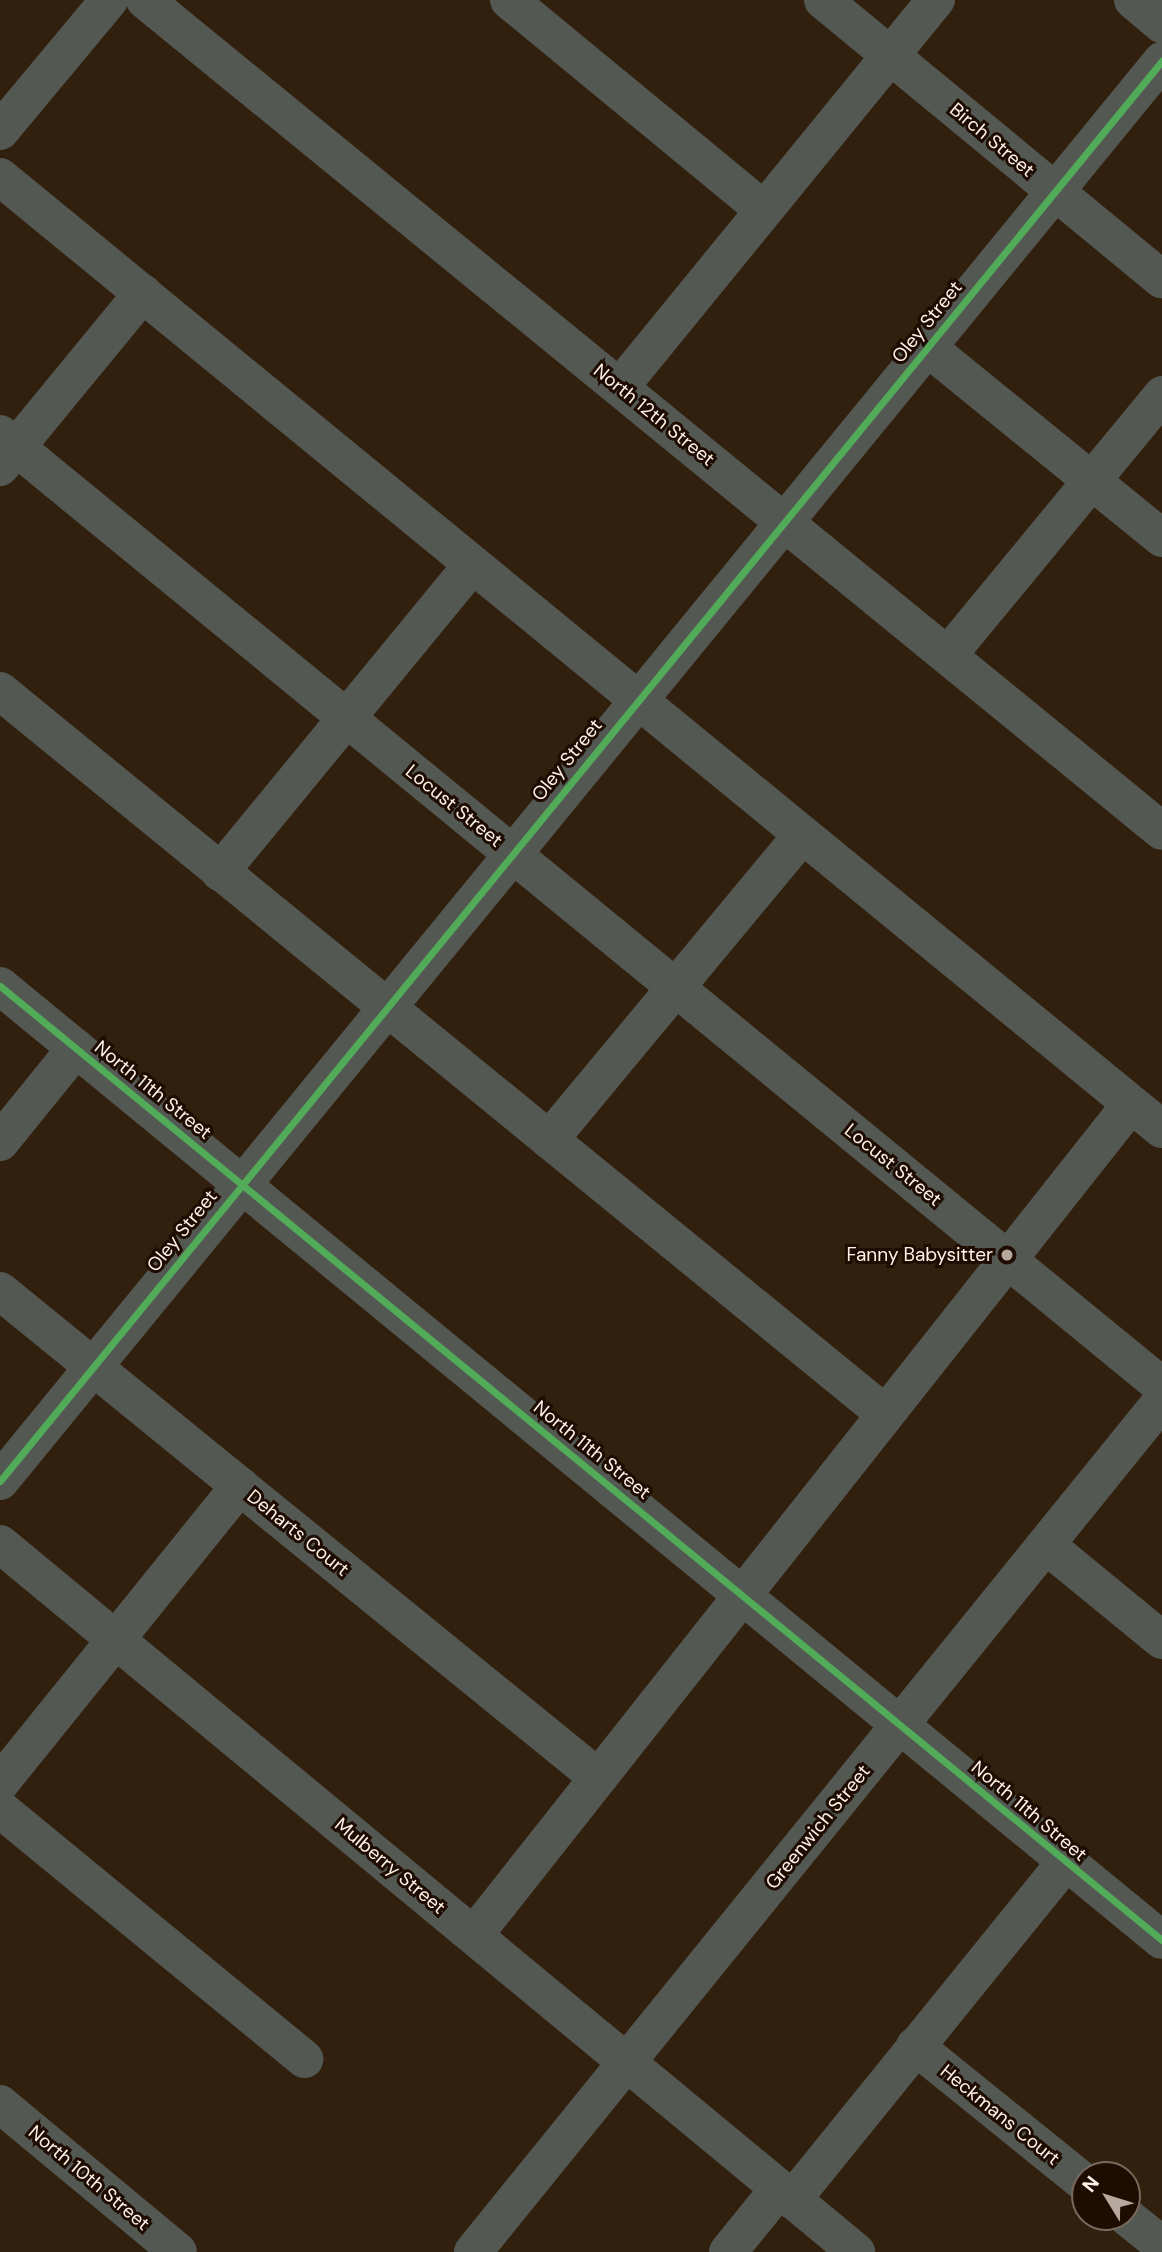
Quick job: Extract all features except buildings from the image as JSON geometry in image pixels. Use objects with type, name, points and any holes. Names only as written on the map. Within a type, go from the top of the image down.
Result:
[{"type":"street","points":[[0,131],[109,0]]},
{"type":"street","name":"North 12th Street","points":[[145,0],[1162,831]]},
{"type":"street","points":[[509,0],[765,210]]},
{"type":"street","name":"Birch Street","points":[[823,0],[1162,279]]},
{"type":"street","points":[[620,387],[936,0]]},
{"type":"street","points":[[1133,0],[1162,24]]},
{"type":"street","name":"Oley Street","points":[[0,1481],[637,699],[1162,61]]},
{"type":"street","points":[[0,177],[1162,1129]]},
{"type":"street","points":[[5,450],[143,293]]},
{"type":"street","points":[[927,346],[1162,538]]},
{"type":"street","points":[[948,655],[1162,395]]},
{"type":"street","name":"Locust Street","points":[[5,450],[346,718],[1162,1385]]},
{"type":"street","points":[[220,872],[472,565]]},
{"type":"street","points":[[0,691],[884,1413]]},
{"type":"street","points":[[549,1140],[802,835]]},
{"type":"street","name":"North 11th Street","points":[[0,986],[1162,1940]]},
{"type":"street","points":[[0,1142],[76,1048]]},
{"type":"street","points":[[474,1935],[595,1775],[743,1594],[1006,1257],[1131,1104]]},
{"type":"street","name":"Deharts Court","points":[[0,1291],[595,1775]]},
{"type":"street","name":"Greenwich Street","points":[[473,2252],[1162,1401]]},
{"type":"street","points":[[0,1783],[240,1486]]},
{"type":"street","name":"Mulberry Street","points":[[0,1544],[856,2252]]},
{"type":"street","points":[[1046,1545],[1162,1640]]},
{"type":"street","points":[[0,1809],[304,2059]]},
{"type":"street","points":[[728,2252],[786,2194],[915,2046],[1066,1862]]},
{"type":"street","name":"Heckmans Court","points":[[915,2046],[1071,2172]]},
{"type":"street","name":"North 10th Street","points":[[0,2104],[178,2252]]},
{"type":"street","points":[[1141,2228],[1162,2245]]},
{"type":"cycle path","points":[[0,1481],[1162,61]]},
{"type":"cycle path","points":[[0,986],[1162,1940]]},
{"type":"place","name":"Fanny Babysitter","points":[[1007,1255]]}]
